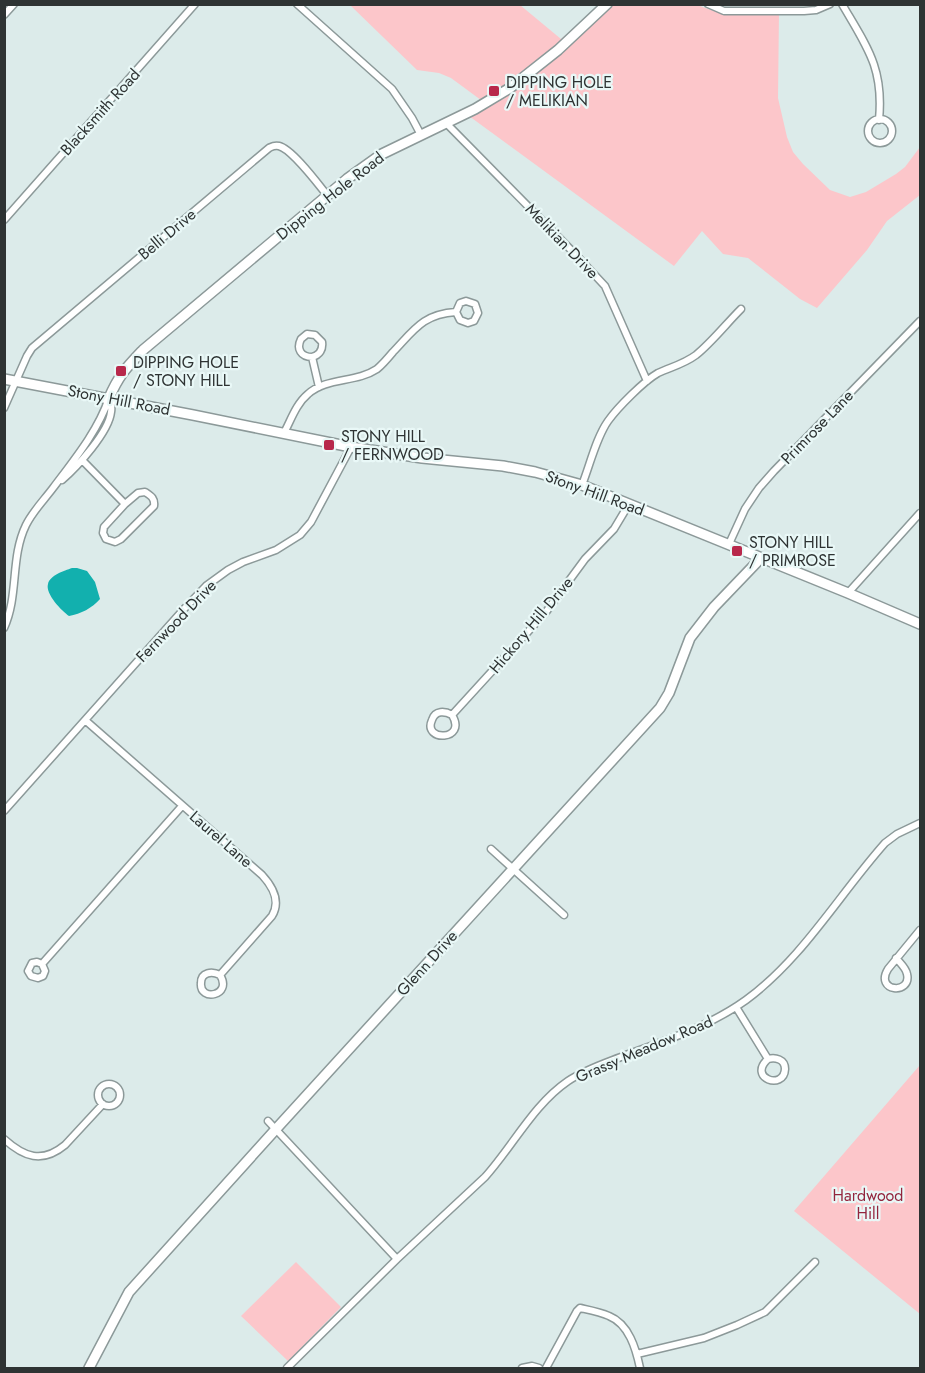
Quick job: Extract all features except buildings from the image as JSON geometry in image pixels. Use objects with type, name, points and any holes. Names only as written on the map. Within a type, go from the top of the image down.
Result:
[{"type":"main road","name":"Dipping Hole Road","points":[[109,398],[124,369],[143,350],[327,195],[382,154],[447,124],[494,98],[528,75],[607,4]]},
{"type":"main road","name":"Stony Hill Road","points":[[4,379],[351,447],[535,472],[582,485],[921,624]]},
{"type":"main road","name":"Glenn Drive","points":[[89,1368],[129,1292],[660,708],[676,677],[690,638],[714,607],[761,558]]},
{"type":"street","points":[[4,15],[14,4]]},
{"type":"street","name":"Blacksmith Road","points":[[4,220],[195,4]]},
{"type":"street","points":[[297,4],[392,89],[421,135]]},
{"type":"street","points":[[708,4],[724,11],[804,11],[830,4]]},
{"type":"street","points":[[842,4],[867,45],[873,60],[880,86],[879,120]]},
{"type":"street","name":"Melikian Drive","points":[[447,124],[605,286],[647,381]]},
{"type":"street","name":"Belli Drive","points":[[4,408],[32,348],[269,148],[275,145],[281,146],[290,153],[327,195]]},
{"type":"street","points":[[582,485],[603,430],[609,421],[647,381],[695,356],[741,309]]},
{"type":"street","points":[[284,433],[300,403],[309,393],[319,387],[374,370],[421,323],[436,315],[456,312]]},
{"type":"street","name":"Primrose Lane","points":[[729,544],[745,509],[759,488],[921,321]]},
{"type":"street","points":[[312,357],[319,387]]},
{"type":"street","points":[[53,488],[70,474],[95,443],[109,420],[112,410],[109,398]]},
{"type":"street","points":[[4,628],[9,618],[13,597],[19,542],[30,517],[101,420],[109,398]]},
{"type":"street","name":"Fernwood Drive","points":[[4,811],[206,586],[228,570],[276,550],[300,535],[311,522],[351,447]]},
{"type":"street","points":[[82,460],[125,504]]},
{"type":"street","points":[[145,492],[155,501],[154,506],[121,539],[115,542],[106,539],[103,533],[104,527],[125,504],[138,493],[145,492]]},
{"type":"street","name":"Hickory Hill Drive","points":[[452,715],[553,603],[585,559],[614,529],[629,504]]},
{"type":"street","points":[[848,593],[921,513]]},
{"type":"street","name":"Hickory Hill Drive","points":[[441,712],[452,715],[455,723],[453,731],[447,736],[435,734],[431,727],[434,716],[441,712]]},
{"type":"street","name":"Laurel Lane","points":[[85,720],[268,882],[276,898],[276,910],[220,975]]},
{"type":"street","points":[[42,964],[182,806]]},
{"type":"street","name":"Grassy Meadow Road","points":[[287,1368],[497,1164],[535,1113],[558,1088],[586,1070],[692,1030],[736,1007],[765,986],[791,960],[885,843],[897,834],[921,823]]},
{"type":"street","points":[[490,849],[564,915]]},
{"type":"street","points":[[896,958],[908,976],[906,984],[896,988],[886,983],[885,975],[896,958],[921,930]]},
{"type":"street","points":[[736,1007],[768,1059]]},
{"type":"street","points":[[4,1139],[14,1148],[26,1154],[46,1156],[65,1146],[103,1104]]},
{"type":"street","points":[[268,1120],[397,1259]]},
{"type":"street","points":[[637,1354],[704,1338],[765,1312],[815,1262]]},
{"type":"street","points":[[546,1368],[576,1311],[580,1308],[610,1316],[624,1327],[632,1341],[640,1368]]},
{"type":"street","points":[[522,1368],[532,1366],[539,1368]]},
{"type":"green space","points":[[694,4],[714,11],[779,12],[778,98],[787,137],[793,152],[830,190],[850,197],[866,192],[905,167],[920,147],[920,195],[887,221],[867,250],[817,308],[800,299],[748,258],[723,254],[702,231],[674,266],[469,116],[485,103],[451,78],[439,73],[417,70],[350,5],[520,5],[561,39],[600,5]]},
{"type":"green space","name":"Hardwood Hill","points":[[920,1065],[920,1314],[794,1211]]},
{"type":"green space","points":[[296,1262],[341,1307],[288,1361],[241,1316]]},
{"type":"water","points":[[72,568],[87,571],[95,582],[100,599],[86,610],[69,616],[51,597],[48,584],[54,576]]},
{"type":"place","name":"DIPPING HOLE / MELIKIAN","points":[[494,91]]},
{"type":"place","name":"DIPPING HOLE / STONY HILL","points":[[121,371]]},
{"type":"place","name":"STONY HILL / FERNWOOD","points":[[329,445]]},
{"type":"place","name":"STONY HILL / PRIMROSE","points":[[737,551]]}]
